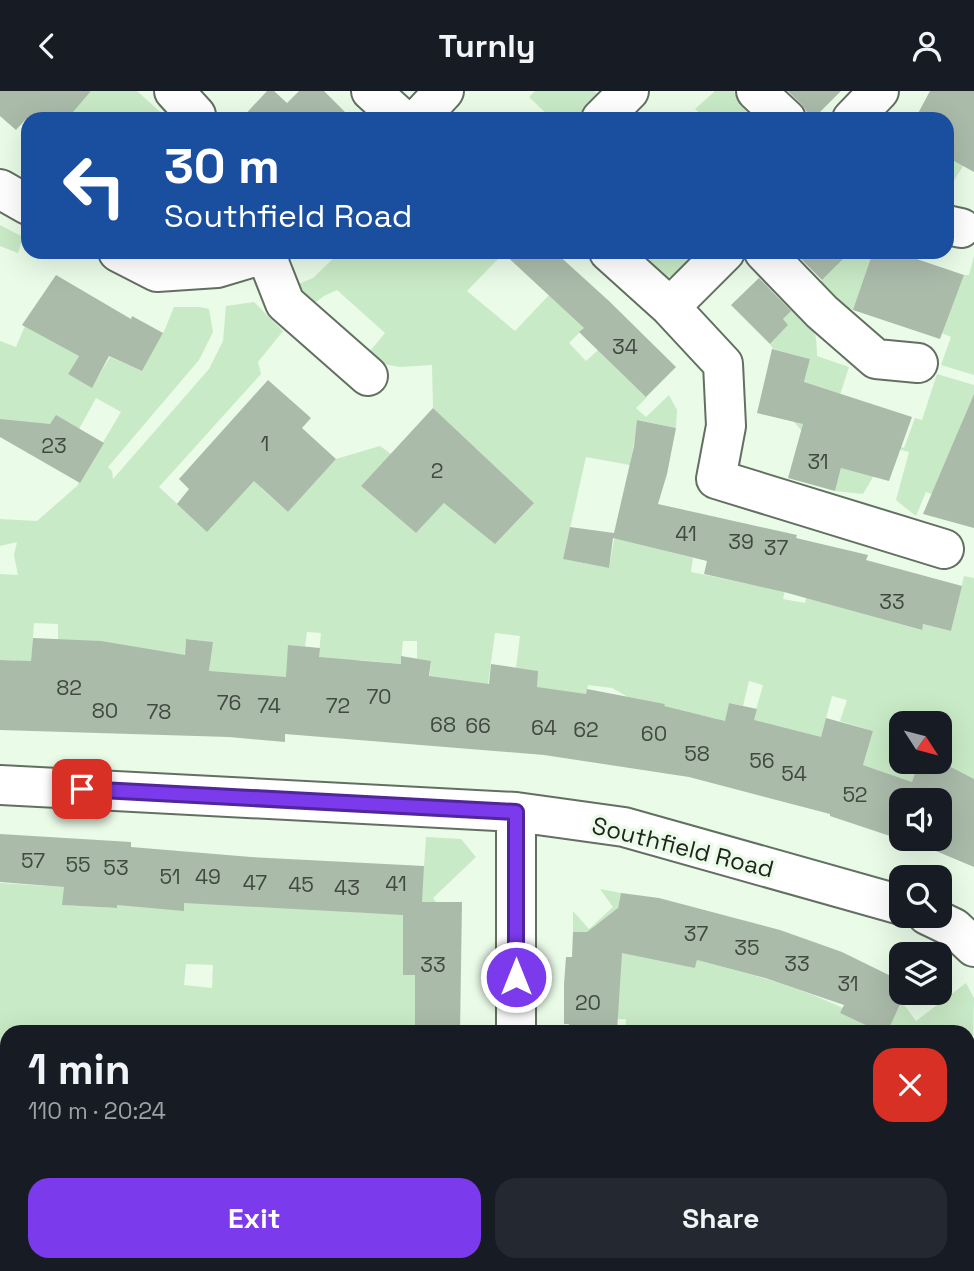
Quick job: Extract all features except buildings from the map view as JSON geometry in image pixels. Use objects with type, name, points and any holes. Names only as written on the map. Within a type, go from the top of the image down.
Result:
[{"type":"street","points":[[371,91],[394,112]]},
{"type":"street","points":[[424,112],[444,91]]},
{"type":"street","points":[[756,91],[778,112]]},
{"type":"street","points":[[859,112],[879,91]]},
{"type":"street","points":[[611,112],[641,92]]},
{"type":"street","points":[[0,189],[21,201]]},
{"type":"street","points":[[132,259],[158,272],[217,268],[250,259]]},
{"type":"street","points":[[270,259],[285,303],[368,376]]},
{"type":"street","points":[[617,259],[670,307],[723,364],[726,426],[716,479],[944,549]]},
{"type":"street","points":[[670,307],[718,259]]},
{"type":"street","points":[[771,259],[822,312],[876,359],[918,363]]},
{"type":"street","name":"Southfield Road","points":[[0,785],[516,812],[624,827],[889,902]]},
{"type":"street","points":[[516,812],[516,1025]]},
{"type":"street","points":[[952,927],[974,947]]},
{"type":"green space","points":[[91,91],[137,91],[160,112],[72,112]]},
{"type":"green space","points":[[535,91],[594,91],[604,100],[591,112],[545,112],[529,97]]},
{"type":"green space","points":[[715,91],[733,91],[756,112],[698,112],[695,109]]},
{"type":"green space","points":[[965,91],[974,148],[954,181],[954,112]]},
{"type":"green space","points":[[0,225],[21,236],[18,253],[0,246]]},
{"type":"green space","points":[[974,256],[974,375],[941,365],[951,337],[942,333],[964,275],[969,275]]},
{"type":"green space","points":[[333,259],[498,259],[467,291],[515,331],[549,295],[584,328],[569,343],[586,361],[598,350],[647,397],[636,408],[646,417],[669,395],[677,410],[676,428],[638,420],[630,465],[586,457],[563,559],[609,568],[619,512],[654,522],[648,546],[693,558],[691,572],[749,584],[788,576],[783,599],[805,603],[812,575],[854,611],[921,630],[923,624],[951,631],[964,576],[974,578],[974,812],[948,774],[952,774],[952,711],[889,711],[889,774],[915,774],[912,782],[863,765],[873,731],[840,721],[847,700],[832,696],[819,744],[751,728],[763,685],[749,681],[743,706],[729,703],[722,738],[717,719],[700,715],[661,724],[664,704],[628,697],[612,688],[588,685],[584,709],[537,687],[537,671],[516,668],[520,636],[495,633],[488,684],[429,682],[431,662],[417,659],[417,641],[403,641],[401,664],[361,660],[318,663],[321,633],[307,632],[305,647],[288,645],[288,678],[209,672],[212,642],[186,639],[183,672],[140,648],[58,640],[58,624],[34,623],[31,666],[14,660],[0,660],[0,574],[18,575],[14,555],[17,542],[0,546],[0,519],[37,521],[77,486],[121,412],[96,398],[79,429],[44,435],[0,419],[0,341],[16,347],[30,314],[83,349],[68,374],[92,387],[110,357],[142,371],[174,307],[209,309],[213,332],[199,360],[108,467],[112,471],[113,479],[209,369],[223,341],[226,306],[254,302],[283,331],[258,362],[261,374],[159,487],[207,531],[269,463],[261,488],[288,512],[336,459],[380,446],[391,454],[361,486],[416,533],[444,503],[529,508],[533,502],[433,408],[432,365],[400,367],[373,362],[371,350],[385,333],[337,290],[312,305],[296,285],[313,278]]},
{"type":"green space","points":[[640,259],[702,259],[683,276],[661,277]]},
{"type":"green space","points":[[834,259],[883,259],[853,310],[835,302],[818,284],[836,266]]},
{"type":"green space","points":[[787,293],[810,320],[817,356],[849,367],[840,395],[850,397],[841,428],[904,448],[915,418],[922,420],[937,374],[974,385],[974,394],[938,496],[926,492],[916,516],[896,500],[909,452],[883,445],[873,477],[863,494],[835,491],[848,443],[801,430],[794,422],[810,359],[773,349],[770,344],[788,325],[771,308]]},
{"type":"green space","points":[[426,837],[461,839],[476,857],[433,898],[436,902],[403,975],[415,975],[415,1025],[0,1025],[0,883],[64,887],[63,905],[116,908],[117,892],[369,913],[424,866]],"holes":[[[186,964],[213,965],[212,988],[184,985]]]},
{"type":"green space","points":[[600,889],[621,893],[615,921],[695,968],[697,960],[753,975],[825,1000],[843,1008],[840,1013],[867,1025],[626,1025],[626,1019],[611,1019],[602,921],[594,926],[595,932],[573,932],[573,911],[589,929],[613,907]]},
{"type":"green space","points":[[966,983],[974,998],[973,1025],[890,1025],[900,1005],[905,1006],[916,1021],[937,1005],[952,1005],[952,994]]},
{"type":"route","points":[[82,789],[516,812],[516,977]]}]
